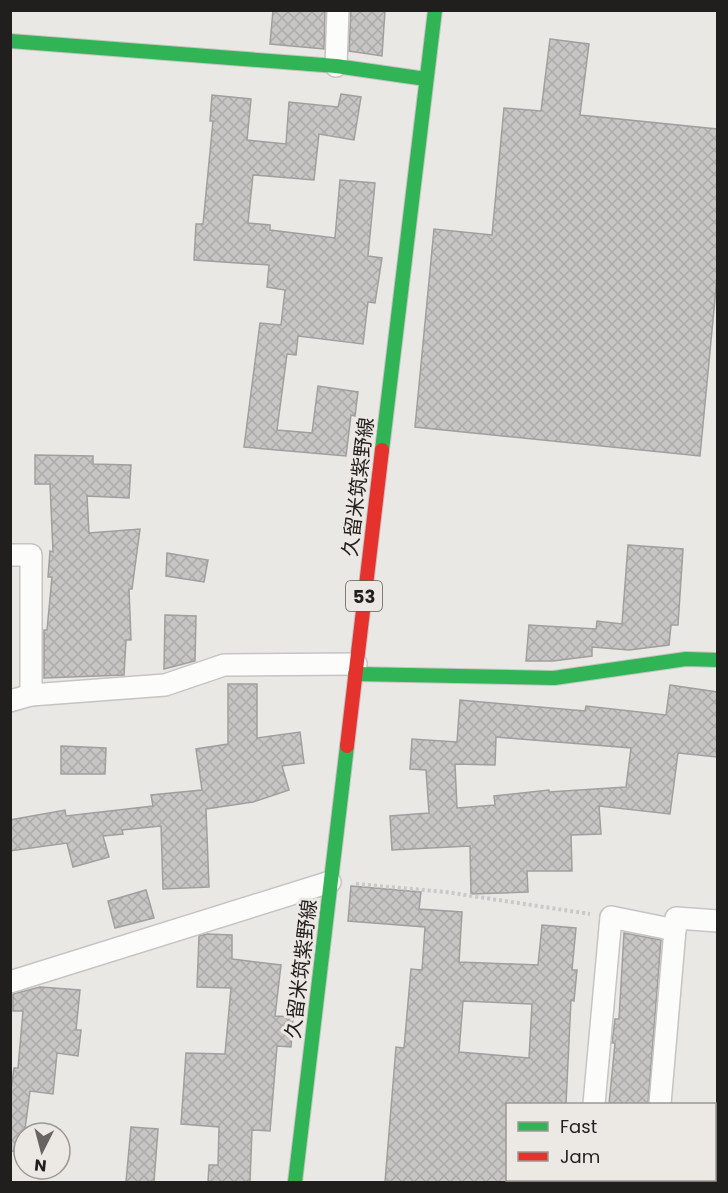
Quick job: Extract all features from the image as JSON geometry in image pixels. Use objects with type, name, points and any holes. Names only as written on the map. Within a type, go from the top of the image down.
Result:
[{"type":"main road","name":"久留米筑紫野線","points":[[295,1182],[435,10]]},
{"type":"main road","points":[[10,41],[336,66],[426,79]]},
{"type":"main road","points":[[355,669],[554,678],[686,659],[717,660]]},
{"type":"street","points":[[336,66],[338,10]]},
{"type":"street","points":[[10,555],[31,555],[21,698],[165,685],[224,665],[355,669]]},
{"type":"street","points":[[10,982],[330,882]]},
{"type":"street","points":[[594,1103],[611,917],[675,930]]},
{"type":"street","points":[[660,1103],[676,918],[717,921]]},
{"type":"path","points":[[330,882],[446,892],[611,917]]},
{"type":"building","points":[[273,10],[325,10],[324,49],[270,44]]},
{"type":"building","points":[[351,10],[385,10],[382,56],[349,51]]},
{"type":"building","points":[[550,39],[589,44],[580,115],[717,129],[717,278],[700,456],[415,427],[434,229],[492,235],[504,108],[541,111]]},
{"type":"building","points":[[341,94],[361,97],[354,140],[319,134],[314,180],[253,175],[248,223],[270,225],[270,230],[335,238],[340,180],[375,183],[368,256],[382,258],[375,303],[368,302],[363,344],[298,336],[296,355],[287,354],[277,430],[312,433],[318,386],[358,392],[355,416],[351,415],[346,456],[244,447],[260,323],[281,325],[285,290],[267,287],[269,265],[194,260],[196,224],[203,224],[213,121],[210,121],[212,95],[251,99],[247,140],[286,144],[289,102],[338,107]]},
{"type":"building","points":[[35,455],[93,456],[93,464],[131,465],[129,498],[87,496],[89,533],[140,529],[132,589],[129,589],[131,640],[126,640],[124,675],[44,678],[44,630],[47,630],[52,577],[48,577],[50,551],[53,552],[50,484],[35,484]]},
{"type":"building","points":[[628,545],[683,549],[678,625],[671,625],[669,645],[629,650],[592,647],[592,656],[553,661],[526,661],[529,625],[596,629],[597,621],[622,624]]},
{"type":"building","points":[[167,553],[208,560],[204,582],[166,576]]},
{"type":"building","points":[[165,615],[196,616],[195,661],[164,669]]},
{"type":"building","points":[[228,684],[257,684],[257,738],[300,732],[304,763],[282,766],[289,790],[253,802],[206,809],[209,887],[163,889],[161,826],[122,830],[123,834],[103,836],[109,857],[73,867],[67,843],[10,851],[10,820],[65,810],[66,816],[153,806],[151,795],[202,790],[196,749],[228,744]]},
{"type":"building","points":[[670,685],[717,692],[717,757],[678,753],[670,814],[599,806],[601,834],[571,835],[572,871],[527,871],[528,892],[471,894],[470,846],[392,850],[390,816],[429,813],[426,770],[410,769],[412,739],[457,742],[460,700],[585,711],[586,706],[666,715]],"holes":[[[496,737],[631,748],[626,787],[549,792],[549,790],[494,796],[495,805],[457,808],[455,764],[495,765]]]},
{"type":"building","points":[[61,746],[106,748],[105,774],[61,774]]},
{"type":"building","points":[[351,886],[421,892],[419,909],[462,912],[459,962],[538,965],[542,925],[576,928],[572,970],[577,970],[574,1001],[571,1000],[566,1103],[506,1103],[507,1182],[385,1182],[396,1047],[404,1048],[411,969],[422,970],[425,927],[348,921]],"holes":[[[463,1001],[532,1004],[529,1058],[459,1052]]]},
{"type":"building","points":[[146,890],[154,918],[115,928],[108,901]]},
{"type":"building","points":[[624,933],[661,940],[648,1103],[609,1103],[615,1043],[612,1043],[615,1019],[619,1019]]},
{"type":"building","points":[[232,935],[232,959],[281,965],[275,1016],[293,1017],[291,1047],[277,1046],[270,1131],[252,1130],[250,1182],[208,1182],[209,1165],[218,1165],[219,1127],[181,1124],[186,1053],[225,1054],[231,988],[197,987],[199,936]]},
{"type":"building","points":[[40,987],[80,990],[76,1030],[81,1030],[78,1056],[57,1053],[53,1094],[30,1091],[26,1121],[12,1121],[12,1151],[10,1151],[10,1097],[14,1068],[18,1068],[23,1011],[13,1011],[13,994]]},
{"type":"building","points":[[131,1127],[158,1129],[154,1182],[126,1182]]},
{"type":"traffic: fast","points":[[382,450],[435,10]]},
{"type":"traffic: fast","points":[[10,41],[336,66],[426,79]]},
{"type":"traffic: fast","points":[[355,674],[554,678],[686,659],[718,660]]},
{"type":"traffic: fast","points":[[295,1182],[347,746]]},
{"type":"traffic: jam","points":[[347,746],[382,450]]}]
